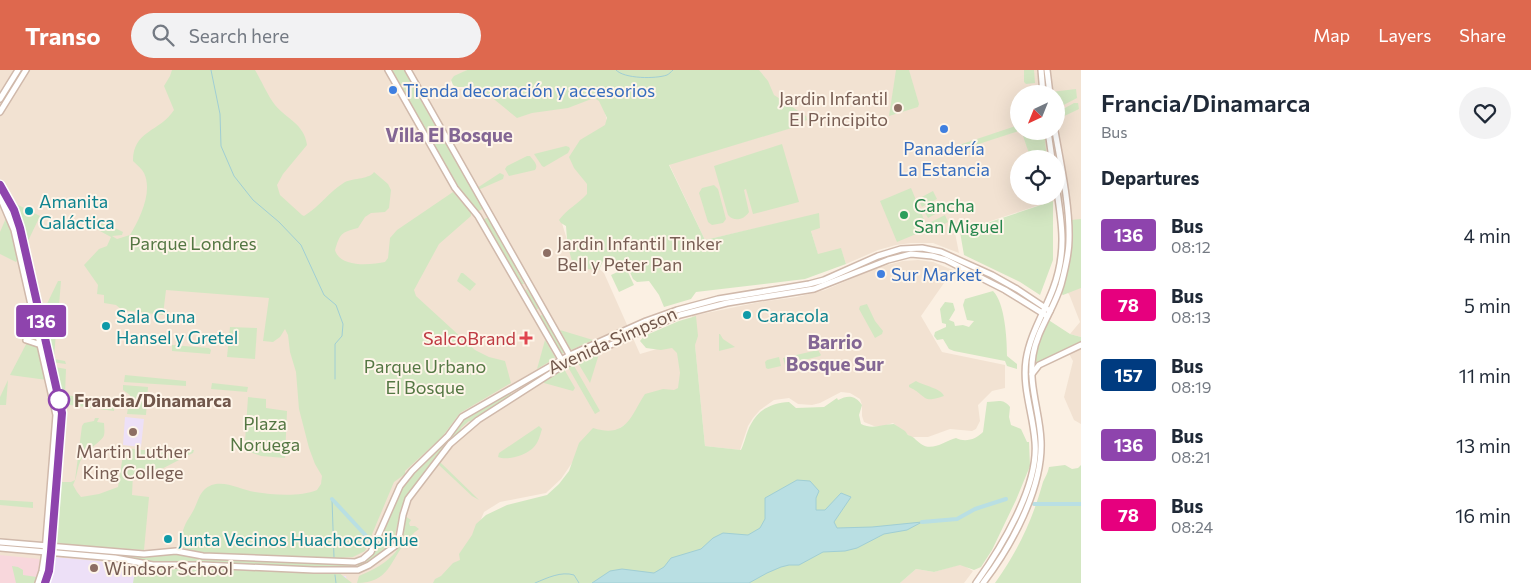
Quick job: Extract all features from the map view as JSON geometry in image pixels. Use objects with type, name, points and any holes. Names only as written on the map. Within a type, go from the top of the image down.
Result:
[{"type":"main road","points":[[0,99],[18,70]]},
{"type":"main road","points":[[0,112],[26,70]]},
{"type":"main road","points":[[388,70],[455,188],[478,216],[563,362]]},
{"type":"main road","points":[[408,70],[573,361]]},
{"type":"main road","points":[[1040,70],[1042,85]]},
{"type":"main road","points":[[1047,70],[1049,85]]},
{"type":"main road","points":[[983,583],[1008,546],[1032,493],[1038,472],[1041,441],[1032,374],[1033,354],[1060,286],[1069,240],[1056,140]]},
{"type":"main road","points":[[0,185],[14,210],[20,228],[62,413],[49,571],[45,583]]},
{"type":"main road","points":[[0,197],[14,230],[57,419],[45,552],[38,583]]},
{"type":"main road","points":[[976,583],[995,557],[1003,542],[1026,492],[1035,458],[1035,441],[1025,375],[1026,358],[1043,310],[1055,284],[1062,253],[1063,229],[1059,205]]},
{"type":"main road","points":[[884,262],[884,257],[908,248]]},
{"type":"main road","name":"Avenida Simpson","points":[[0,542],[45,546],[51,549],[131,560],[153,565],[203,564],[356,570],[369,565],[395,546],[399,538],[408,499],[434,463],[463,431],[563,362],[570,355],[646,321],[718,299],[823,284],[878,256],[908,248],[935,250],[955,258],[1006,282],[1049,314]]},
{"type":"main road","name":"Avenida Simpson","points":[[0,548],[45,552],[51,549],[144,554],[176,551],[203,556],[353,562],[363,559],[371,552],[400,486],[412,471],[448,436],[462,417],[563,362],[573,361],[680,315],[720,305],[781,296],[911,254],[932,256],[946,260],[1043,310]]},
{"type":"main road","points":[[646,321],[648,329]]},
{"type":"main road","points":[[26,340],[41,344]]},
{"type":"main road","points":[[1032,374],[1039,365],[1081,345]]},
{"type":"main road","points":[[203,556],[203,564]]},
{"type":"main road","points":[[353,562],[356,570]]},
{"type":"shaded area","points":[[0,70],[467,70],[451,80],[451,87],[455,89],[480,88],[600,95],[608,124],[587,195],[561,220],[575,266],[598,268],[604,273],[640,354],[667,346],[678,352],[681,373],[679,389],[576,457],[561,479],[546,493],[500,502],[484,512],[467,557],[445,583],[0,583]]},
{"type":"shaded area","points":[[748,70],[1081,70],[1081,337],[1070,334],[1080,322],[1069,294],[1062,289],[1070,258],[1071,220],[1068,199],[1065,200],[1065,150],[1010,150],[1010,205],[1039,205],[955,233],[959,253],[933,243],[911,243],[878,250],[846,264],[841,249],[818,255],[811,231],[818,214],[705,240],[669,164],[804,124],[789,119],[766,107]]},
{"type":"shaded area","points":[[903,261],[933,262],[953,270],[921,316],[942,352],[1005,365],[1005,388],[992,391],[978,405],[980,421],[976,429],[972,431],[950,429],[928,437],[911,437],[893,423],[880,427],[864,422],[860,399],[850,393],[841,392],[812,405],[798,404],[789,398],[774,400],[760,410],[753,418],[748,426],[740,450],[705,446],[692,316],[760,302],[797,297],[825,290],[876,268]]},
{"type":"shaded area","points":[[1081,343],[1081,424],[1074,420],[1064,397],[1073,361],[1067,350]]},
{"type":"shaded area","name":"Martin Luther King College","points":[[125,417],[144,419],[141,447],[123,445]]},
{"type":"shaded area","points":[[0,555],[39,559],[35,583],[0,583]]},
{"type":"shaded area","points":[[54,557],[152,568],[346,576],[347,583],[49,583]]},
{"type":"shaded area","points":[[961,564],[973,571],[964,583],[900,583],[916,569],[934,572]]},
{"type":"green space","points":[[172,70],[255,70],[275,105],[299,127],[305,138],[307,145],[283,174],[277,185],[280,195],[302,215],[304,216],[345,182],[369,176],[374,172],[388,184],[391,190],[389,208],[385,212],[371,213],[365,217],[358,228],[345,232],[340,237],[335,250],[343,260],[357,264],[385,262],[388,258],[390,238],[397,230],[453,192],[471,213],[471,216],[439,244],[414,290],[416,296],[475,350],[489,357],[505,361],[511,383],[460,413],[442,437],[405,471],[405,474],[394,482],[365,551],[353,557],[338,558],[338,565],[351,565],[351,567],[338,567],[338,572],[352,583],[133,583],[136,565],[193,569],[195,562],[148,562],[130,558],[56,550],[92,551],[145,557],[168,553],[198,553],[178,546],[186,524],[200,496],[210,486],[223,484],[249,491],[286,495],[303,494],[317,490],[321,484],[322,476],[309,448],[299,409],[296,372],[290,352],[288,335],[285,329],[280,337],[273,342],[263,341],[269,298],[166,290],[163,315],[122,310],[116,305],[104,303],[104,295],[97,294],[98,285],[84,265],[99,249],[107,246],[111,237],[87,224],[91,216],[123,232],[122,235],[112,236],[117,239],[130,235],[138,221],[144,205],[147,188],[144,173],[133,161],[134,151],[142,137],[162,123],[174,110],[164,86]]},
{"type":"green space","points":[[391,70],[404,70],[437,129],[427,135]]},
{"type":"green space","points":[[467,70],[759,70],[768,81],[774,95],[806,116],[807,120],[801,122],[805,124],[669,165],[705,240],[819,213],[820,228],[811,231],[818,254],[841,248],[846,264],[805,279],[696,292],[691,299],[664,307],[659,295],[649,281],[637,282],[633,279],[628,268],[611,259],[603,261],[599,270],[574,268],[566,240],[566,226],[559,220],[587,194],[587,184],[574,168],[569,157],[580,140],[605,125],[607,118],[599,101],[594,98],[568,108],[532,113],[517,118],[479,87],[456,87],[453,85],[451,80],[454,76]]},
{"type":"green space","points":[[896,70],[909,70],[919,104],[918,107],[889,116]]},
{"type":"green space","points":[[1024,70],[1034,70],[1035,83],[1026,84],[1024,82]]},
{"type":"green space","points":[[1076,89],[1077,98],[1065,104],[1065,90]]},
{"type":"green space","points":[[1078,103],[1079,109],[1065,116],[1065,108]]},
{"type":"green space","points":[[1010,128],[1010,134],[954,152],[953,147]]},
{"type":"green space","points":[[439,131],[484,208],[477,212],[457,188],[429,138]]},
{"type":"green space","points":[[1024,140],[1045,140],[1046,150],[1028,150]]},
{"type":"green space","points":[[782,144],[799,202],[753,214],[746,189],[744,190],[749,212],[739,219],[730,217],[714,166]]},
{"type":"green space","points":[[566,146],[570,149],[568,153],[544,167],[534,154]]},
{"type":"green space","points":[[530,156],[535,163],[535,170],[509,176],[505,169],[507,166]]},
{"type":"green space","points":[[500,173],[504,175],[503,179],[478,190],[477,188]]},
{"type":"green space","points":[[714,185],[718,189],[726,219],[723,223],[712,225],[708,222],[699,193],[702,188]]},
{"type":"green space","name":"Cancha San Miguel","points":[[911,188],[928,229],[897,242],[880,201]]},
{"type":"green space","points":[[933,191],[937,199],[922,207],[918,199]]},
{"type":"green space","points":[[12,202],[40,216],[27,243],[25,243]]},
{"type":"green space","points":[[939,203],[943,210],[928,218],[924,211]]},
{"type":"green space","points":[[1041,205],[1053,205],[1053,260],[1040,295],[1020,282],[964,255],[960,232]]},
{"type":"green space","points":[[945,215],[948,222],[933,230],[929,223]]},
{"type":"green space","points":[[6,218],[9,219],[18,260],[16,262],[0,254],[0,232]]},
{"type":"green space","points":[[489,218],[524,284],[521,284],[484,220]]},
{"type":"green space","points":[[1081,219],[1081,288],[1063,295],[1060,293],[1070,258],[1070,223],[1071,220]]},
{"type":"green space","points":[[967,266],[1011,287],[1038,304],[1037,306],[1011,289]]},
{"type":"green space","points":[[626,268],[634,285],[619,292],[611,275]]},
{"type":"green space","points":[[461,273],[476,284],[470,291],[457,281]]},
{"type":"green space","points":[[58,281],[61,281],[57,330],[46,328],[43,312]]},
{"type":"green space","points":[[527,289],[539,308],[536,310],[525,291]]},
{"type":"green space","points":[[993,291],[1003,312],[1007,356],[1017,364],[1017,369],[1007,366],[1005,361],[954,351],[949,349],[943,339],[937,340],[934,336],[935,332],[946,327],[946,324],[942,323],[940,309],[945,302],[953,303],[955,310],[949,320],[954,322],[955,326],[963,325],[969,327],[974,321],[967,320],[963,305],[965,299]]},
{"type":"green space","points":[[867,304],[875,321],[883,331],[882,334],[875,338],[859,309],[860,306]]},
{"type":"green space","points":[[542,315],[565,352],[559,355],[539,316]]},
{"type":"green space","points":[[696,316],[698,336],[695,345],[705,446],[741,450],[749,427],[754,419],[772,405],[789,402],[796,408],[824,407],[837,398],[838,400],[848,397],[854,398],[862,405],[859,415],[861,424],[874,427],[894,424],[921,444],[930,447],[956,438],[967,440],[977,437],[983,432],[987,402],[1005,402],[1010,407],[1009,417],[1011,425],[1021,429],[1027,442],[1029,442],[1030,466],[992,550],[981,567],[974,570],[960,565],[934,572],[916,569],[900,583],[433,583],[453,563],[460,560],[459,554],[472,535],[476,524],[486,515],[507,505],[547,495],[559,484],[569,471],[579,443],[593,428],[604,431],[621,428],[631,417],[645,394],[663,389],[674,390],[678,388],[680,373],[677,353],[672,348],[661,350],[646,348],[640,341],[644,336]]},
{"type":"green space","points":[[1047,321],[1070,334],[1081,337],[1081,343],[1034,368],[1035,353]]},
{"type":"green space","points":[[230,327],[257,328],[255,359],[227,357]]},
{"type":"green space","points":[[560,330],[593,340],[571,350]]},
{"type":"green space","points":[[33,331],[35,331],[47,380],[10,375]]},
{"type":"green space","points":[[56,332],[54,359],[65,361],[66,364],[51,362],[45,333]]},
{"type":"green space","points":[[719,334],[723,339],[735,347],[719,351]]},
{"type":"green space","points":[[545,340],[555,357],[537,369]]},
{"type":"green space","points":[[172,345],[209,348],[211,350],[210,354],[172,351]]},
{"type":"green space","points":[[818,350],[820,356],[785,365],[783,358]]},
{"type":"green space","points":[[599,354],[590,383],[578,363]]},
{"type":"green space","points":[[779,357],[781,366],[766,368],[765,362],[767,360]]},
{"type":"green space","points":[[573,364],[600,411],[595,414],[568,367]]},
{"type":"green space","points":[[55,367],[66,369],[65,395],[101,400],[101,397],[115,399],[114,411],[63,404]]},
{"type":"green space","points":[[564,369],[575,388],[573,391],[544,383],[544,379]]},
{"type":"green space","points":[[125,375],[186,381],[186,386],[124,382]]},
{"type":"green space","points":[[8,380],[6,405],[0,405],[0,397]]},
{"type":"green space","points":[[916,381],[936,389],[944,396],[931,399],[925,398],[909,387],[909,385]]},
{"type":"green space","points":[[212,383],[248,387],[247,392],[211,389]]},
{"type":"green space","points":[[123,385],[148,387],[146,415],[127,414],[130,395],[123,390]]},
{"type":"green space","points":[[510,393],[512,395],[472,423],[469,421],[461,428],[462,431],[436,456],[401,508],[393,544],[365,565],[358,567],[357,563],[365,560],[372,554],[396,498],[412,474],[446,441],[462,420]]},
{"type":"green space","name":"Plaza Noruega","points":[[248,397],[266,399],[266,408],[287,411],[285,458],[261,456],[250,452],[245,442]]},
{"type":"green space","points":[[99,418],[97,422],[104,423],[104,434],[101,440],[82,458],[75,478],[82,426],[84,423]]},
{"type":"green space","points":[[539,426],[542,429],[540,437],[530,451],[511,458],[498,457],[499,453]]},
{"type":"green space","points":[[143,447],[194,450],[193,453],[182,458],[175,450]]},
{"type":"green space","points":[[124,448],[176,454],[179,460],[148,476],[133,474],[132,495],[149,497],[144,550],[53,544],[60,482],[75,480],[73,485],[81,497],[99,494],[118,487]]},
{"type":"green space","points":[[440,463],[479,500],[472,496],[439,465]]},
{"type":"green space","points":[[1065,465],[1072,469],[1078,468],[1081,465],[1081,583],[995,583],[1024,534],[1049,467]]},
{"type":"green space","points":[[0,500],[33,502],[33,508],[0,505]]},
{"type":"green space","points":[[405,516],[411,520],[410,526],[415,526],[419,529],[407,540],[382,575],[368,582],[357,583],[359,576],[388,560],[397,550],[402,537]]},
{"type":"green space","points":[[12,566],[23,570],[23,575],[37,577],[34,583],[16,583]]},
{"type":"water","points":[[797,480],[810,481],[819,491],[816,498],[816,510],[825,510],[841,493],[851,497],[834,522],[837,528],[922,522],[907,530],[884,534],[857,548],[845,551],[823,552],[799,565],[781,567],[749,583],[592,583],[610,571],[622,569],[654,573],[664,567],[671,558],[701,549],[713,538],[723,533],[748,535],[760,528],[765,519],[765,498]]},
{"type":"waterway","points":[[211,70],[220,114],[221,146],[234,176],[253,200],[279,222],[301,245],[324,295],[336,305],[343,324],[342,336],[335,344],[335,379]]},
{"type":"waterway","points":[[616,70],[633,77],[648,78],[667,75],[673,70]]},
{"type":"waterway","points":[[332,499],[334,557]]},
{"type":"waterway","points":[[332,499],[369,539]]},
{"type":"waterway","points":[[922,522],[957,519],[975,509],[1006,499]]},
{"type":"waterway","points":[[1034,504],[1081,504]]},
{"type":"waterway","points":[[535,583],[564,574],[574,575],[579,583]]},
{"type":"waterway","points":[[335,575],[336,583]]},
{"type":"bus line","name":"136","points":[[0,185],[14,210],[20,228],[62,413],[51,552],[49,571],[45,583]]},
{"type":"place","name":"Tienda decoración y accesorios","points":[[393,90]]},
{"type":"place","name":"Jardin Infantil El Principito","points":[[898,108]]},
{"type":"place","name":"Panadería La Estancia","points":[[944,129]]},
{"type":"place","name":"Amanita Galáctica","points":[[29,211]]},
{"type":"place","name":"Cancha San Miguel","points":[[904,215]]},
{"type":"place","name":"Jardin Infantil Tinker Bell y Peter Pan","points":[[547,253]]},
{"type":"place","name":"Sur Market","points":[[881,274]]},
{"type":"place","name":"Caracola","points":[[747,315]]},
{"type":"place","name":"Sala Cuna Hansel y Gretel","points":[[106,326]]},
{"type":"place","name":"SalcoBrand","points":[[526,338]]},
{"type":"place","name":"Francia/Dinamarca","points":[[59,400]]},
{"type":"place","name":"Martin Luther King College","points":[[133,432]]},
{"type":"place","name":"Junta Vecinos Huachocopihue","points":[[168,539]]},
{"type":"place","name":"Windsor School","points":[[94,568]]},
{"type":"district","name":"Villa El Bosque","points":[[449,134]]},
{"type":"district","name":"Barrio Bosque Sur","points":[[835,352]]},
{"type":"park label","name":"Parque Londres","points":[[193,243]]},
{"type":"park label","name":"Parque Urbano El Bosque","points":[[425,376]]}]
